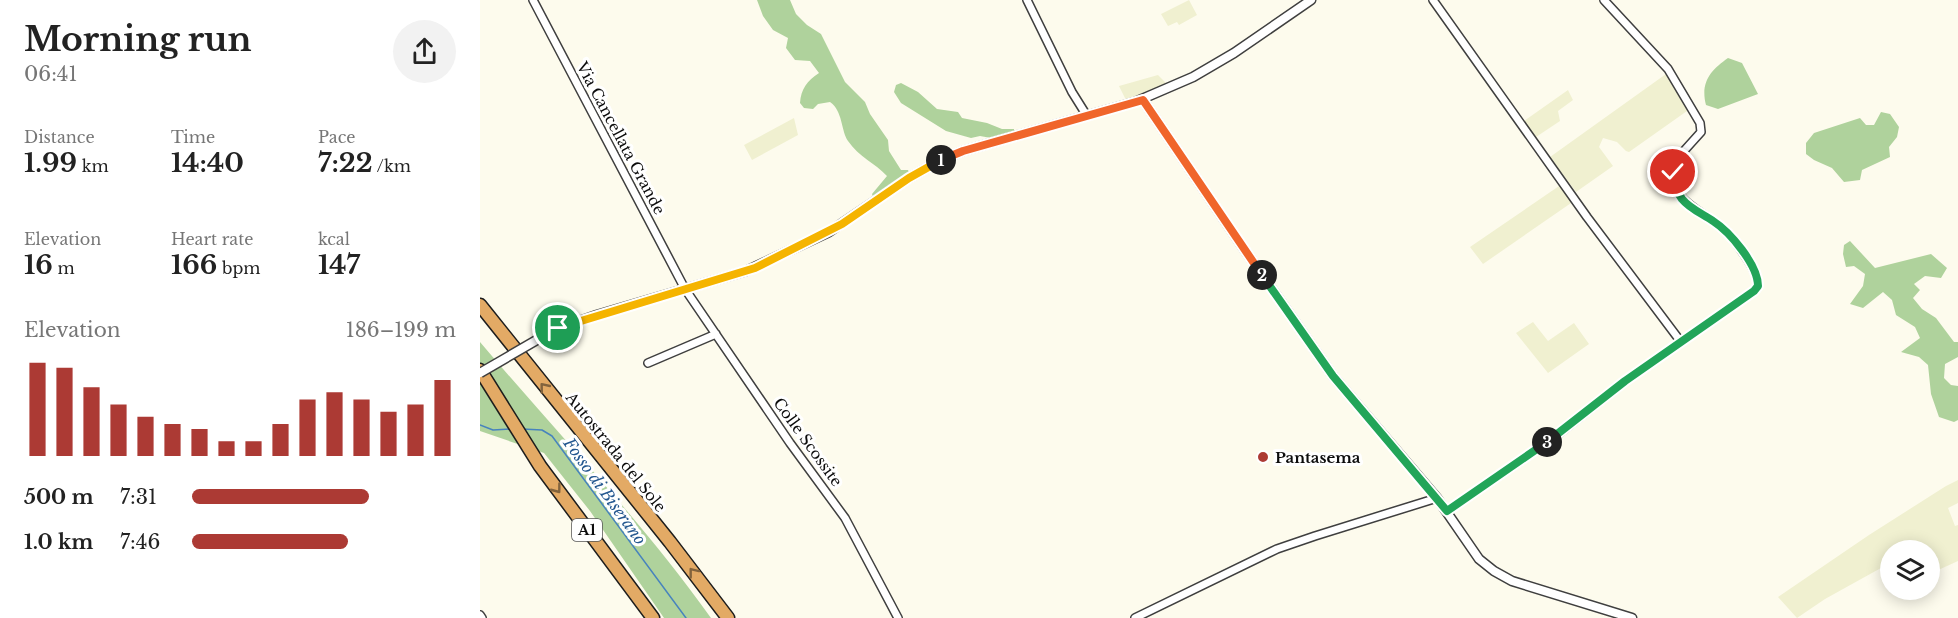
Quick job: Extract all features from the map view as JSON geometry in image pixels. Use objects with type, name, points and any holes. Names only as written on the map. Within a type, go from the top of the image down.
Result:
[{"type":"highway","name":"Autostrada del Sole","points":[[480,305],[728,618]]},
{"type":"highway","name":"A1","points":[[480,371],[540,466],[653,618]]},
{"type":"street","name":"Via Cancellata Grande","points":[[533,0],[685,289]]},
{"type":"street","points":[[1027,0],[1072,93],[1087,116]]},
{"type":"street","points":[[480,371],[554,330],[583,319],[755,268],[842,224],[918,172],[950,156],[1143,100],[1223,61],[1311,0]]},
{"type":"street","points":[[1433,0],[1587,217],[1681,342]]},
{"type":"street","points":[[1447,511],[1552,439],[1625,381],[1758,286],[1758,281],[1747,259],[1731,237],[1716,223],[1689,206],[1680,195],[1673,176],[1673,164],[1701,132],[1700,123],[1668,69],[1604,0]]},
{"type":"street","points":[[1143,100],[1333,376],[1437,498],[1477,557],[1498,574],[1535,589],[1629,618]]},
{"type":"street","name":"Colle Scossite","points":[[685,289],[845,518],[898,618]]},
{"type":"street","points":[[648,363],[716,334]]},
{"type":"street","points":[[1139,617],[1277,549],[1437,498]]},
{"type":"green space","points":[[757,0],[790,0],[796,14],[821,34],[845,82],[865,102],[870,114],[888,140],[889,151],[901,170],[908,170],[910,175],[874,200],[872,194],[887,176],[848,141],[840,116],[830,102],[818,104],[813,109],[804,108],[800,103],[805,86],[819,73],[810,61],[795,60],[786,48],[788,38],[773,30],[763,16]]},
{"type":"green space","points":[[1189,0],[1197,15],[1179,25],[1177,22],[1168,26],[1161,14]]},
{"type":"green space","points":[[1728,58],[1742,63],[1758,94],[1718,109],[1706,105],[1706,83],[1712,72]]},
{"type":"green space","points":[[1666,74],[1671,76],[1689,107],[1687,111],[1629,152],[1617,142],[1603,138],[1599,147],[1613,166],[1576,192],[1550,157]]},
{"type":"green space","points":[[1158,75],[1167,84],[1126,100],[1119,86]]},
{"type":"green space","points":[[901,83],[918,92],[937,109],[958,112],[962,118],[987,123],[1002,129],[1014,129],[1014,133],[991,138],[980,136],[971,138],[946,131],[901,103],[894,92],[896,85]]},
{"type":"green space","points":[[1568,90],[1573,100],[1558,111],[1560,121],[1536,137],[1524,121]]},
{"type":"green space","points":[[1881,112],[1890,114],[1899,127],[1897,137],[1889,147],[1890,157],[1862,170],[1860,180],[1844,182],[1832,168],[1806,154],[1806,143],[1814,133],[1860,118],[1866,125],[1874,125]]},
{"type":"green space","points":[[794,118],[798,135],[752,160],[744,145]]},
{"type":"green space","points":[[1562,184],[1574,201],[1483,264],[1470,247]]},
{"type":"green space","points":[[1850,241],[1875,268],[1931,254],[1947,268],[1941,278],[1925,276],[1914,284],[1920,290],[1913,298],[1922,309],[1936,318],[1954,342],[1958,342],[1958,357],[1945,364],[1944,378],[1951,385],[1958,386],[1958,420],[1954,422],[1939,417],[1931,394],[1928,365],[1919,357],[1901,352],[1920,338],[1915,327],[1896,315],[1892,300],[1883,292],[1863,308],[1850,304],[1863,286],[1865,274],[1854,266],[1846,267],[1843,254],[1844,245]]},
{"type":"green space","points":[[1533,322],[1548,341],[1574,323],[1589,344],[1548,373],[1516,333]]},
{"type":"green space","points":[[480,342],[628,512],[711,618],[664,618],[590,511],[544,453],[480,431]]},
{"type":"green space","points":[[1958,480],[1958,503],[1948,508],[1955,526],[1958,525],[1958,561],[1940,569],[1940,540],[1880,540],[1880,569],[1825,599],[1797,618],[1778,597],[1869,535]]},
{"type":"waterway","name":"Fosso di Biserano","points":[[480,425],[493,430],[511,429]]},
{"type":"waterway","name":"Fosso di Biserano","points":[[522,429],[542,430],[552,436],[686,618]]},
{"type":"place","name":"Pantasema","points":[[1263,457]]},
{"type":"route","points":[[558,328],[746,272],[842,224],[918,172],[950,156],[1143,100],[1333,376],[1447,511],[1552,439],[1625,381],[1757,287],[1756,275],[1742,250],[1721,227],[1682,199],[1677,190],[1673,172]]}]
